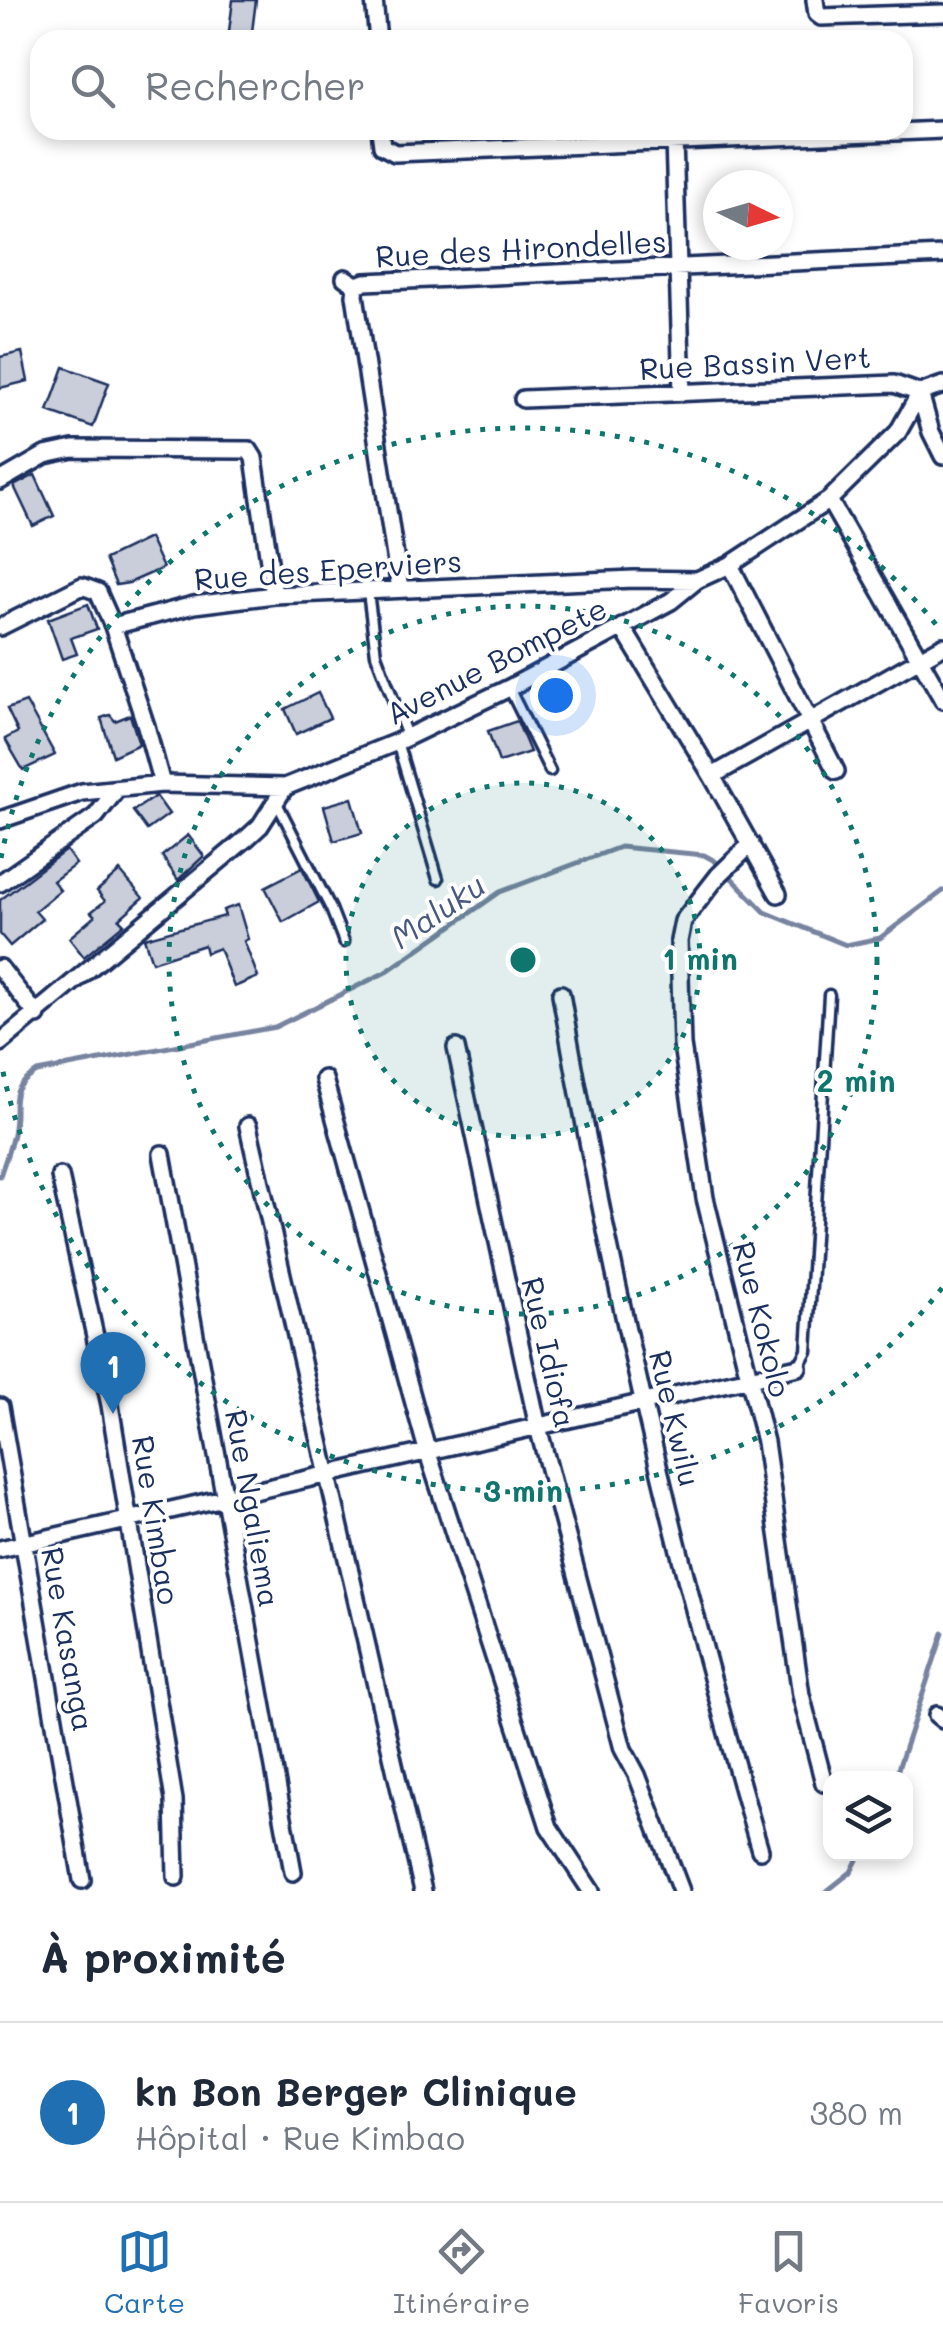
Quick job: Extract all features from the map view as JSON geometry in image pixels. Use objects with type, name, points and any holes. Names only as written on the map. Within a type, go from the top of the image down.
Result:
[{"type":"street","points":[[815,0],[817,14],[822,17],[911,7],[943,13]]},
{"type":"street","points":[[375,4],[377,30]]},
{"type":"street","points":[[913,131],[943,130]]},
{"type":"street","points":[[381,140],[382,146],[395,153],[674,140],[682,393]]},
{"type":"street","name":"Rue des Hirondelles","points":[[400,589],[351,282],[943,255]]},
{"type":"street","name":"Rue Bassin Vert","points":[[523,400],[885,383],[920,392]]},
{"type":"street","points":[[943,384],[920,392],[931,432],[943,456]]},
{"type":"street","name":"Avenue Bompete","points":[[0,820],[68,795],[117,788],[162,784],[286,787],[402,740],[509,688],[680,595],[829,500],[898,432],[920,392]]},
{"type":"street","points":[[0,480],[57,452],[252,452],[274,595]]},
{"type":"street","points":[[829,500],[943,700]]},
{"type":"street","points":[[730,565],[836,771]]},
{"type":"street","name":"Rue des Eperviers","points":[[112,626],[194,605],[274,595],[634,579],[698,580]]},
{"type":"street","points":[[0,627],[82,586],[98,592],[146,726],[162,784]]},
{"type":"street","points":[[622,627],[778,894]]},
{"type":"street","points":[[712,776],[943,646]]},
{"type":"street","points":[[0,1043],[248,837],[286,787]]},
{"type":"street","points":[[0,883],[96,816],[117,788]]},
{"type":"street","name":"Rue Kokolo","points":[[750,844],[683,921],[681,1032],[706,1198],[765,1442],[801,1694],[823,1780]]},
{"type":"street","points":[[0,968],[37,1014]]},
{"type":"street","name":"Rue Kwilu","points":[[561,994],[590,1161],[693,1614],[760,1850]]},
{"type":"street","name":"Rue Idiofa","points":[[456,1048],[538,1428],[623,1749],[637,1775],[681,1891]]},
{"type":"street","points":[[324,1080],[427,1450],[549,1826],[592,1891]]},
{"type":"street","points":[[248,1126],[424,1891]]},
{"type":"street","name":"Rue Ngaliema","points":[[162,1154],[292,1872]]},
{"type":"street","name":"Rue Kimbao","points":[[60,1176],[107,1388],[174,1800],[176,1876]]},
{"type":"street","points":[[0,1549],[798,1367]]},
{"type":"street","name":"Rue Kasanga","points":[[0,1407],[82,1880]]},
{"type":"lane","points":[[368,592],[376,654],[438,879]]},
{"type":"lane","points":[[509,688],[550,771]]},
{"type":"lane","points":[[276,801],[344,942]]},
{"type":"lane","points":[[798,1367],[807,1351],[829,995]]},
{"type":"building","points":[[233,0],[256,0],[252,30],[229,30]]},
{"type":"building","points":[[22,352],[28,381],[0,388],[0,357]]},
{"type":"building","points":[[64,367],[109,383],[93,427],[48,411]]},
{"type":"building","points":[[35,475],[54,516],[33,526],[14,486]]},
{"type":"building","points":[[149,538],[163,568],[116,585],[105,559]]},
{"type":"building","points":[[88,604],[97,629],[71,638],[77,654],[62,659],[48,619]]},
{"type":"building","points":[[318,693],[330,718],[296,734],[285,709]]},
{"type":"building","points":[[26,702],[55,755],[23,770],[5,739],[18,732],[7,709]]},
{"type":"building","points":[[110,715],[115,721],[130,715],[139,744],[113,756],[101,718]]},
{"type":"building","points":[[517,721],[530,752],[499,762],[488,731]]},
{"type":"building","points":[[156,796],[169,814],[147,830],[133,811]]},
{"type":"building","points":[[352,798],[362,833],[334,841],[324,806]]},
{"type":"building","points":[[188,835],[204,856],[178,880],[162,856]]},
{"type":"building","points":[[66,850],[76,864],[53,881],[60,890],[35,911],[42,919],[10,946],[0,934],[0,900]]},
{"type":"building","points":[[302,868],[319,902],[283,922],[265,887]]},
{"type":"building","points":[[120,871],[143,898],[119,919],[124,924],[84,957],[69,938],[95,916],[91,912],[105,901],[97,891]]},
{"type":"building","points":[[238,905],[248,939],[244,941],[258,977],[234,987],[219,948],[206,953],[204,945],[152,962],[144,938],[225,916],[223,910]]},
{"type":"waterway","name":"Maluku","points":[[0,1176],[13,1134],[18,1090],[37,1072],[275,1027],[386,972],[500,892],[620,847],[704,855],[715,861],[765,912],[846,945],[880,938],[943,891]]},
{"type":"waterway","points":[[897,1771],[943,1633]]},
{"type":"waterway","points":[[827,1891],[851,1872],[856,1861]]},
{"type":"place","name":"kn Bon Berger Clinique","points":[[113,1414]]}]
